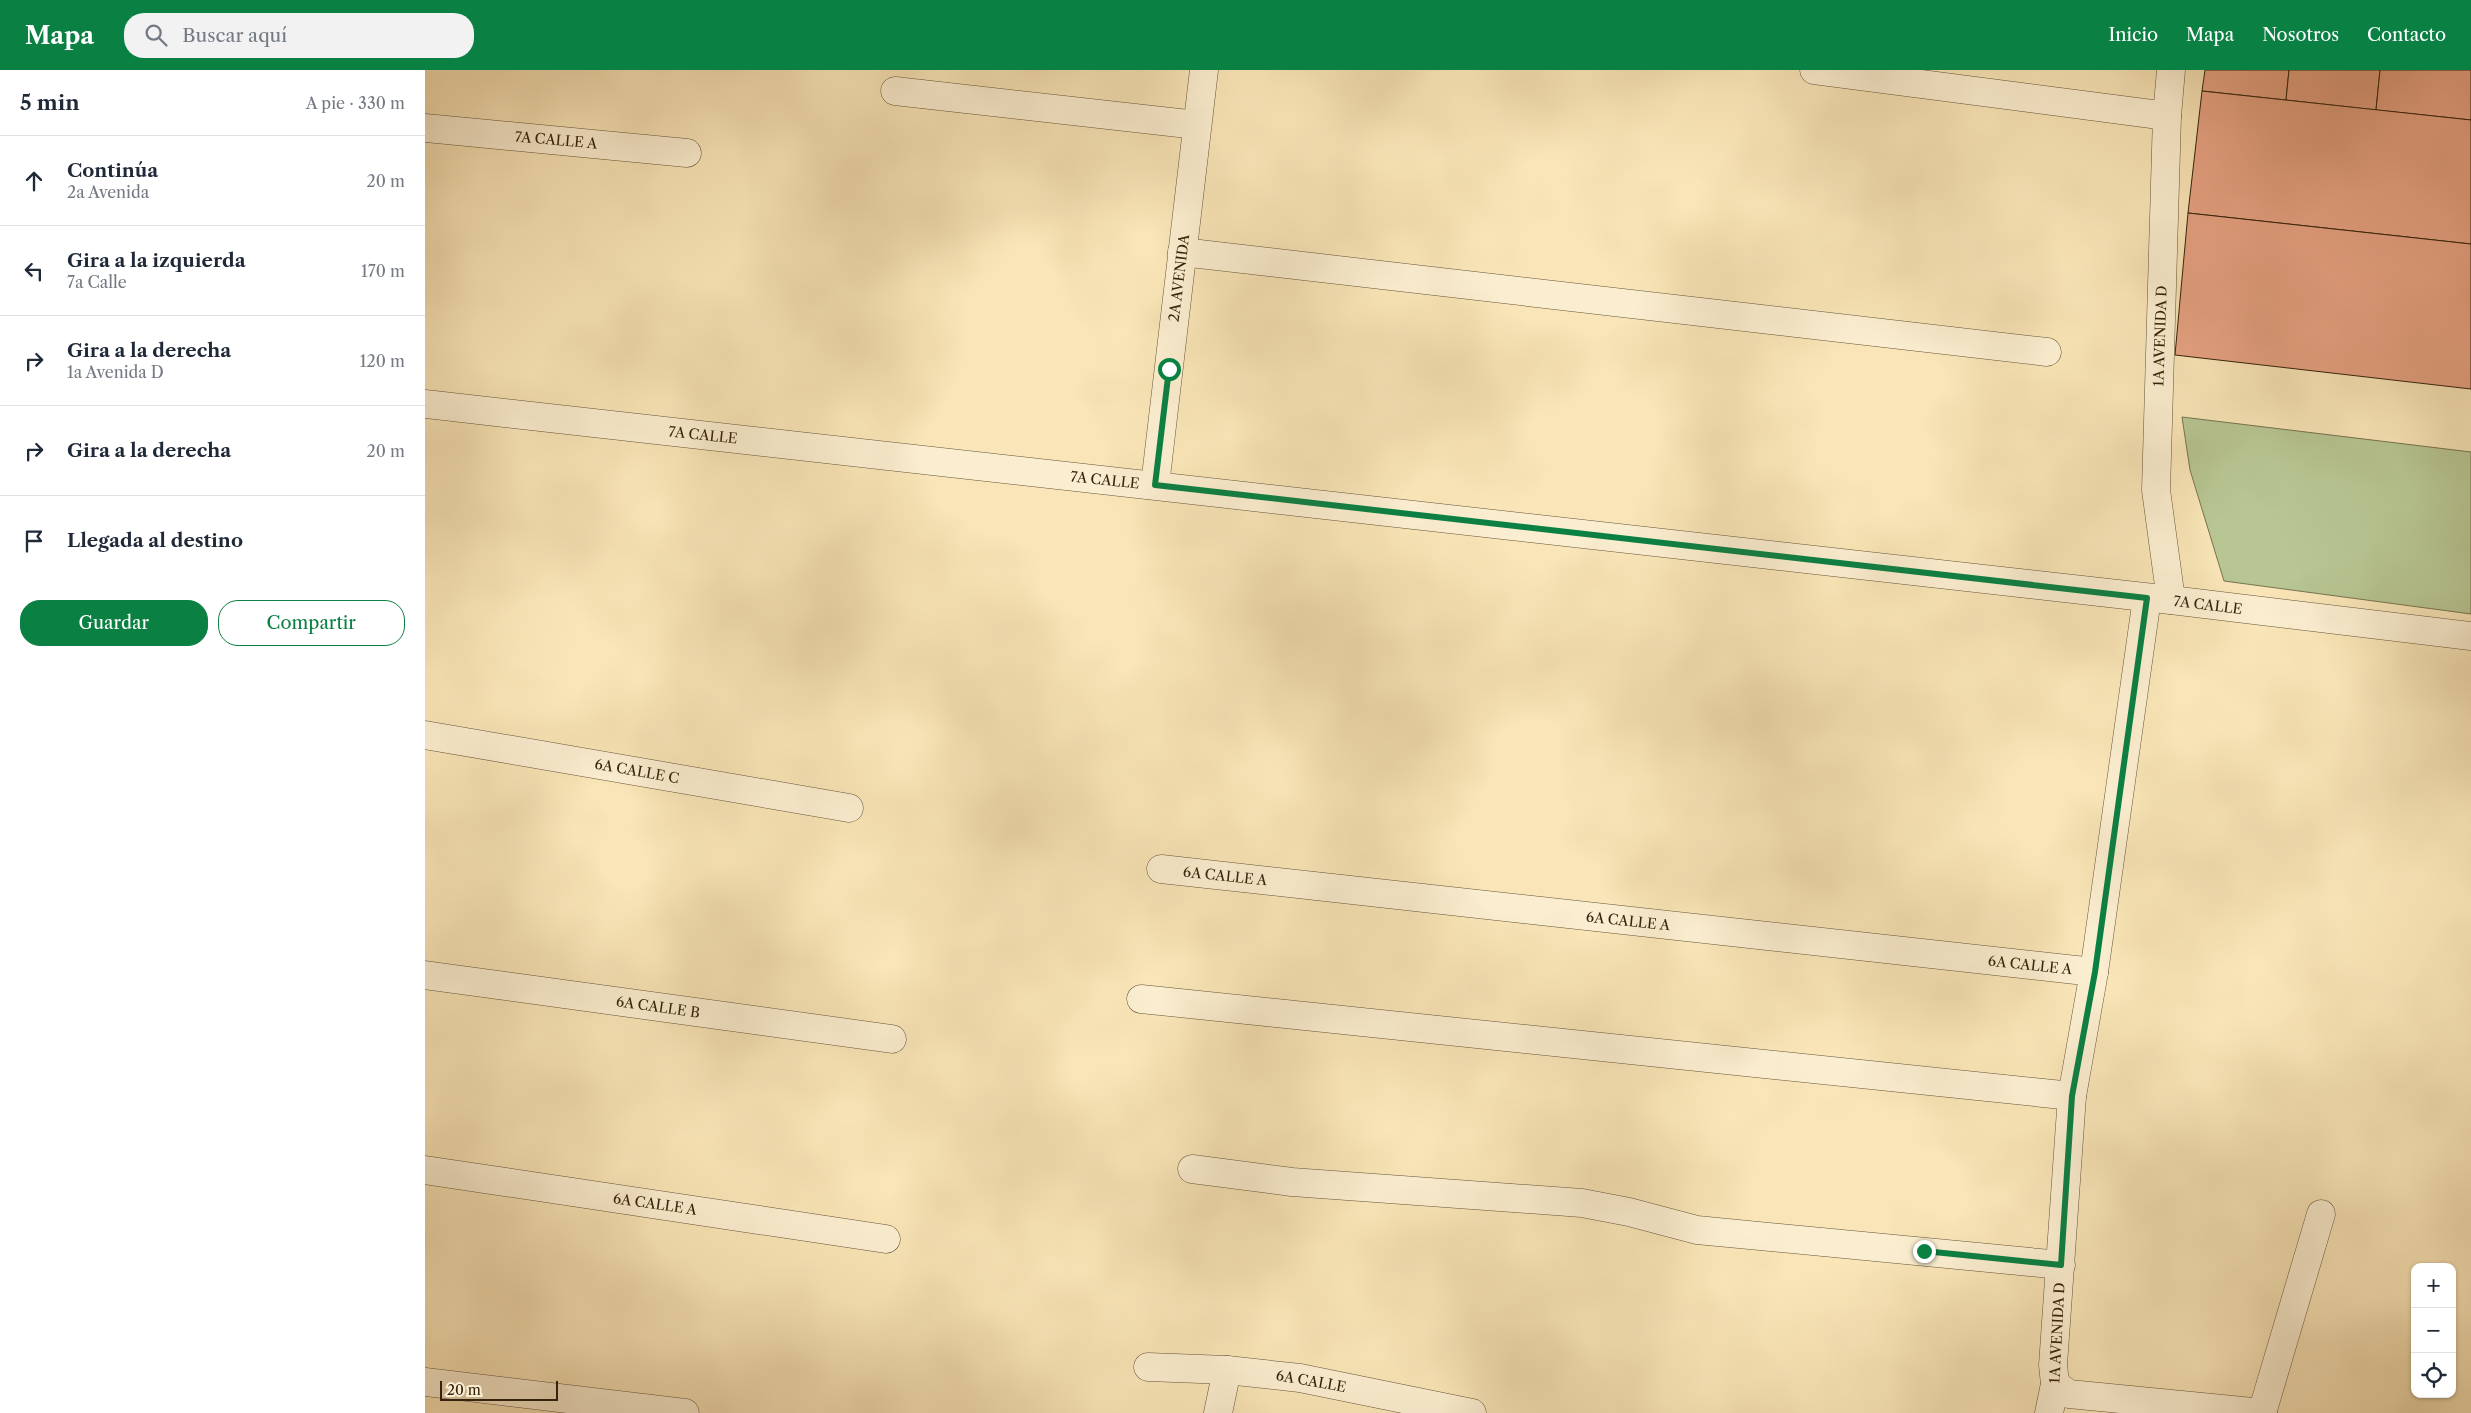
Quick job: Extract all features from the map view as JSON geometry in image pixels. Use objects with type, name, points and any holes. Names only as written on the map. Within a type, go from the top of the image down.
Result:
[{"type":"street","name":"2A AVENIDA","points":[[1155,485],[1204,70]]},
{"type":"street","points":[[1814,70],[2167,116]]},
{"type":"street","name":"1A AVENIDA D","points":[[2049,1413],[2055,1384],[2053,1366],[2072,1096],[2159,599],[2162,543],[2156,490],[2167,116],[2171,70]]},
{"type":"street","points":[[895,91],[1197,125]]},
{"type":"street","name":"7A CALLE A","points":[[425,128],[687,153]]},
{"type":"street","points":[[1182,252],[2047,352]]},
{"type":"street","name":"7A CALLE","points":[[425,404],[1155,485],[2471,636]]},
{"type":"street","name":"6A CALLE C","points":[[425,735],[849,808]]},
{"type":"street","name":"6A CALLE A","points":[[1161,869],[2095,972]]},
{"type":"street","name":"6A CALLE B","points":[[425,975],[892,1039]]},
{"type":"street","points":[[1141,1000],[2072,1096]]},
{"type":"street","points":[[1193,1169],[1292,1182],[1581,1203],[1629,1212],[1697,1230],[2061,1265]]},
{"type":"street","name":"6A CALLE A","points":[[425,1170],[886,1238]]},
{"type":"street","points":[[2055,1384],[2069,1394],[2263,1413],[2321,1214]]},
{"type":"street","name":"6A CALLE","points":[[1148,1367],[1227,1370],[1300,1378],[1473,1413]]},
{"type":"street","points":[[1218,1413],[1227,1370]]},
{"type":"street","points":[[425,1382],[685,1413]]},
{"type":"green space","points":[[2182,417],[2471,452],[2471,614],[2224,581],[2190,470]]},
{"type":"building","points":[[2205,70],[2289,70],[2286,100],[2202,91]]},
{"type":"building","points":[[2289,70],[2380,70],[2376,110],[2286,100]]},
{"type":"building","points":[[2380,70],[2471,70],[2471,120],[2376,110]]},
{"type":"building","points":[[2202,91],[2471,120],[2471,244],[2188,213]]},
{"type":"building","points":[[2188,213],[2471,244],[2471,389],[2175,355]]},
{"type":"route","points":[[1169,369],[1155,485],[2147,598],[2095,972],[2072,1096],[2061,1265],[1924,1251]]}]
